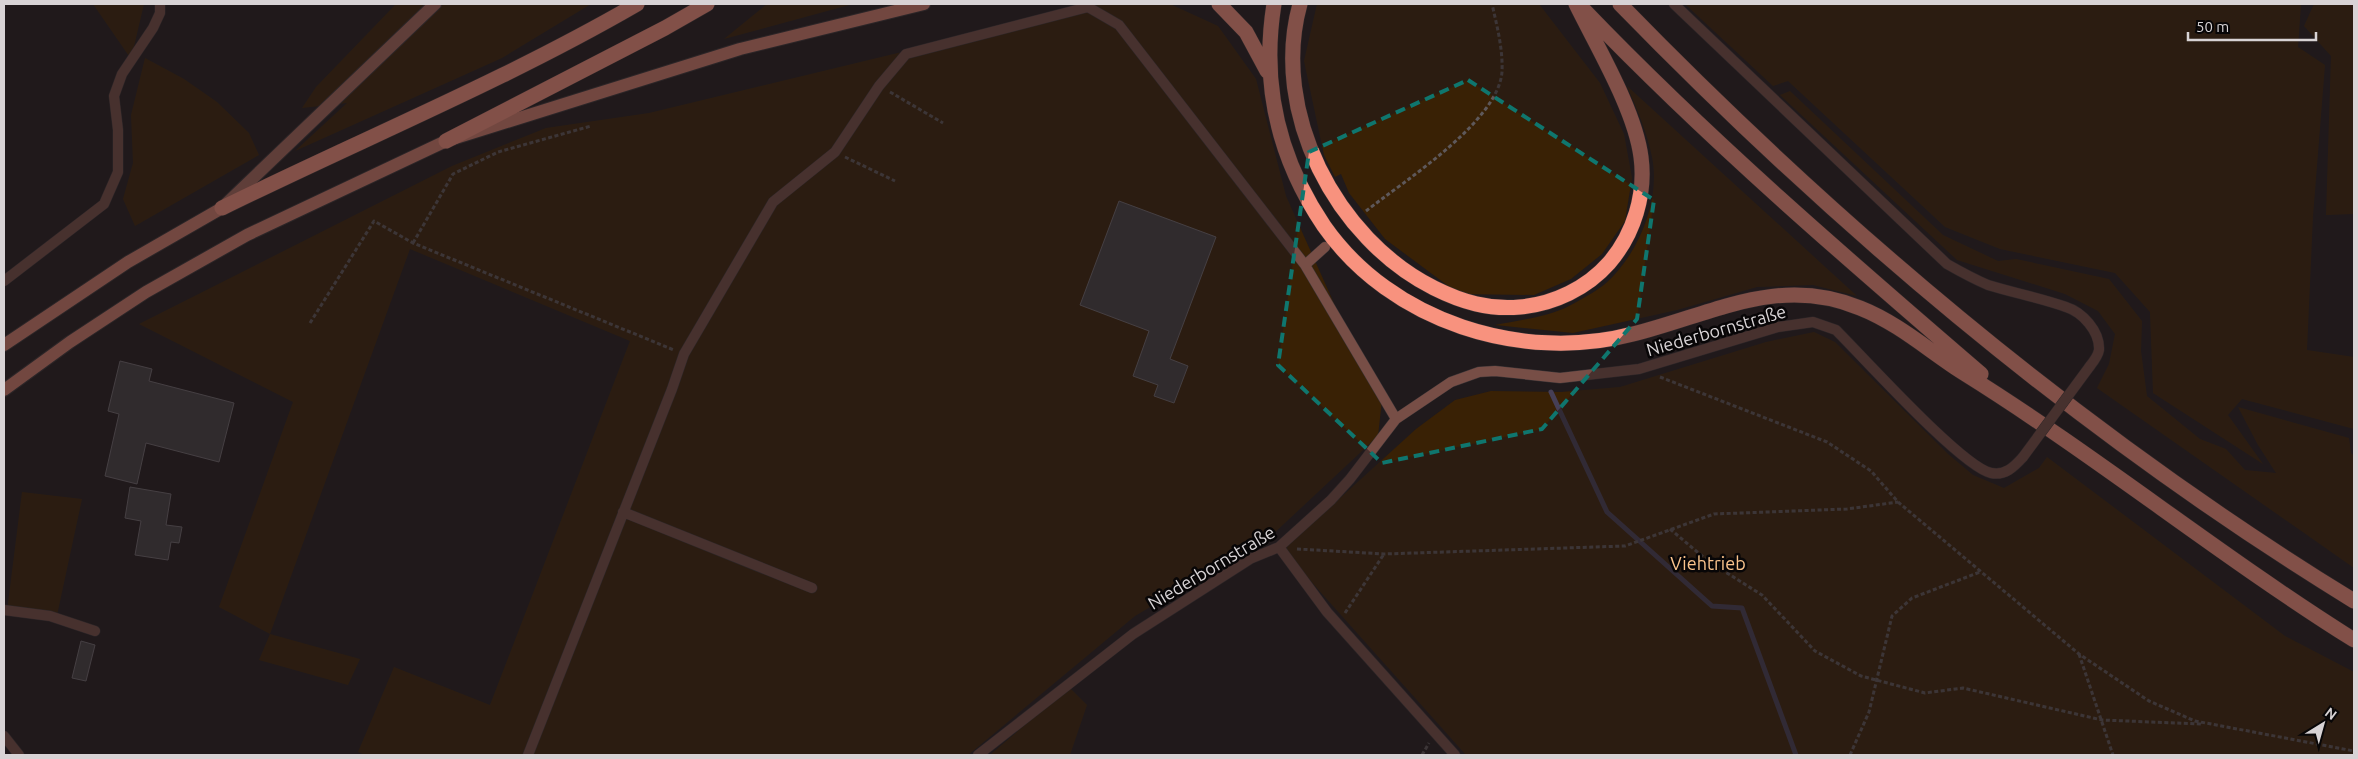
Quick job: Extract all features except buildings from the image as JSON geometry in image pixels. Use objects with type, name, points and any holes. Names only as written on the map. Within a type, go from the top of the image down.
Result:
[{"type":"highway","points":[[222,208],[491,80],[560,46],[637,4]]},
{"type":"highway","points":[[446,142],[665,28],[707,4]]},
{"type":"highway","points":[[1219,4],[1246,32],[1270,77]]},
{"type":"highway","points":[[1274,4],[1269,36],[1270,77],[1280,134],[1294,173],[1312,208],[1333,238],[1377,282],[1412,303],[1447,321],[1487,334],[1517,341],[1550,344],[1574,343],[1636,334],[1716,307],[1755,298],[1813,296],[1860,307],[1901,328],[1939,357],[2018,406],[2118,476],[2217,550],[2354,640]]},
{"type":"highway","points":[[1300,4],[1295,28],[1294,53],[1301,118],[1322,174],[1343,210],[1368,240],[1387,257],[1424,283],[1467,303],[1512,308],[1532,306],[1553,300],[1589,281],[1605,267],[1627,237],[1640,196],[1641,157],[1633,122],[1577,4]]},
{"type":"highway","points":[[1577,4],[1711,137],[1813,230],[2018,406]]},
{"type":"highway","points":[[1620,4],[1732,115],[1837,211],[1965,323],[2046,387],[2194,495],[2354,601]]},
{"type":"main road","points":[[4,345],[128,262],[222,208],[435,4]]},
{"type":"main road","points":[[4,390],[70,342],[146,292],[247,235],[446,142],[740,49],[924,4]]},
{"type":"lane","points":[[4,281],[104,204],[118,172],[118,130],[114,96],[122,74],[153,28],[160,13],[160,4]]},
{"type":"lane","name":"Niederbornstraße","points":[[978,755],[1140,629],[1250,559],[1279,548],[1331,500],[1350,479],[1396,419],[1451,382],[1479,372],[1495,371],[1560,378],[1639,369],[1778,327],[1812,322],[1836,330],[1953,447],[1978,468],[1993,473],[2006,472],[2023,457],[2097,356],[2099,348],[2093,328],[2082,317],[2067,307],[1988,284],[1967,276],[1947,264],[1674,4]]},
{"type":"lane","points":[[528,755],[672,389],[684,354],[772,202],[836,152],[879,86],[906,54],[1088,7],[1119,25],[1304,265],[1396,419]]},
{"type":"lane","points":[[1304,265],[1325,247]]},
{"type":"lane","points":[[622,512],[812,588]]},
{"type":"lane","points":[[1279,548],[1338,624],[1455,755]]},
{"type":"lane","points":[[4,610],[50,616],[95,631]]},
{"type":"lane","points":[[4,736],[19,755]]},
{"type":"path","points":[[1363,213],[1472,128],[1489,106],[1497,91],[1502,73],[1502,47],[1492,4]]},
{"type":"path","points":[[879,86],[942,122]]},
{"type":"path","points":[[413,242],[453,174],[498,152],[591,126]]},
{"type":"path","points":[[836,152],[895,181]]},
{"type":"path","points":[[310,323],[374,221],[413,242],[684,354]]},
{"type":"path","points":[[1639,369],[1827,442],[1872,471],[1898,502],[2078,654],[2149,701],[2195,721],[2354,751]]},
{"type":"path","points":[[1279,548],[1384,554],[1625,546],[1714,514],[1847,509],[1898,502]]},
{"type":"path","points":[[1670,529],[1708,561],[1762,595],[1815,651],[1861,676],[1925,693],[1963,688],[2102,720],[2208,724]]},
{"type":"path","points":[[1338,624],[1384,554]]},
{"type":"path","points":[[1850,755],[1869,712],[1892,616],[1912,598],[1980,572]]},
{"type":"path","points":[[2078,654],[2113,755]]},
{"type":"highlighted area","points":[[1468,80],[1654,200],[1637,319],[1542,429],[1382,463],[1278,365],[1309,152]]},
{"type":"green space","points":[[93,4],[144,4],[131,59]]},
{"type":"green space","points":[[396,4],[591,4],[502,58],[295,151],[347,103],[302,108],[316,87]]},
{"type":"green space","points":[[767,4],[853,4],[724,39]]},
{"type":"green space","points":[[1101,4],[1170,4],[1218,26],[1256,79],[1286,196],[1354,348],[1382,400],[1378,436],[1271,536],[1135,616],[968,755],[365,755],[358,752],[394,667],[490,705],[630,341],[410,249],[270,634],[219,607],[293,402],[139,324],[452,166],[546,128],[649,113]]},
{"type":"green space","points":[[1317,4],[1539,4],[1600,83],[1624,134],[1632,178],[1625,221],[1602,254],[1571,279],[1534,295],[1459,294],[1385,239],[1349,193],[1341,174],[1335,177],[1324,155],[1304,61]]},
{"type":"green space","points":[[1685,4],[2301,4],[2298,47],[2325,65],[2313,216],[2307,350],[2354,357],[2354,429],[2242,399],[2228,415],[2263,464],[2153,393],[2150,312],[2115,273],[2000,249],[1945,227],[1788,81],[1773,86]]},
{"type":"green space","points":[[2314,4],[2354,4],[2354,214],[2326,215],[2331,56],[2304,26]]},
{"type":"green space","points":[[145,58],[184,79],[217,102],[249,133],[259,155],[135,226],[123,199],[133,163],[131,115]]},
{"type":"green space","points":[[1627,86],[1857,296],[1813,285],[1757,287],[1677,310],[1573,333],[1495,325],[1552,313],[1587,296],[1605,284],[1617,272],[1637,243],[1650,209],[1654,174],[1647,139]]},
{"type":"green space","points":[[1790,91],[1943,235],[1998,261],[2016,259],[2109,279],[2142,321],[2141,351],[2147,396],[2200,439],[2226,449],[2245,470],[2276,473],[2258,445],[2238,407],[2349,438],[2351,453],[2354,456],[2354,568],[2097,388],[2109,364],[2115,334],[2098,311],[2065,294],[1957,260],[1780,95]]},
{"type":"green space","name":"Viehtrieb","points":[[1814,332],[1835,342],[1948,454],[1973,475],[2004,488],[2039,468],[2047,457],[2285,636],[2354,672],[2354,755],[1466,755],[1283,550],[1416,429],[1455,400],[1491,391],[1561,392],[1620,387],[1766,342]]},
{"type":"green space","points":[[22,492],[82,499],[56,620],[7,611]]},
{"type":"green space","points":[[270,634],[360,659],[348,685],[259,660]]},
{"type":"green space","points":[[1069,687],[1087,705],[1070,755],[990,755]]},
{"type":"waterway","points":[[1551,392],[1607,512],[1712,606],[1742,608],[1796,755]]}]
